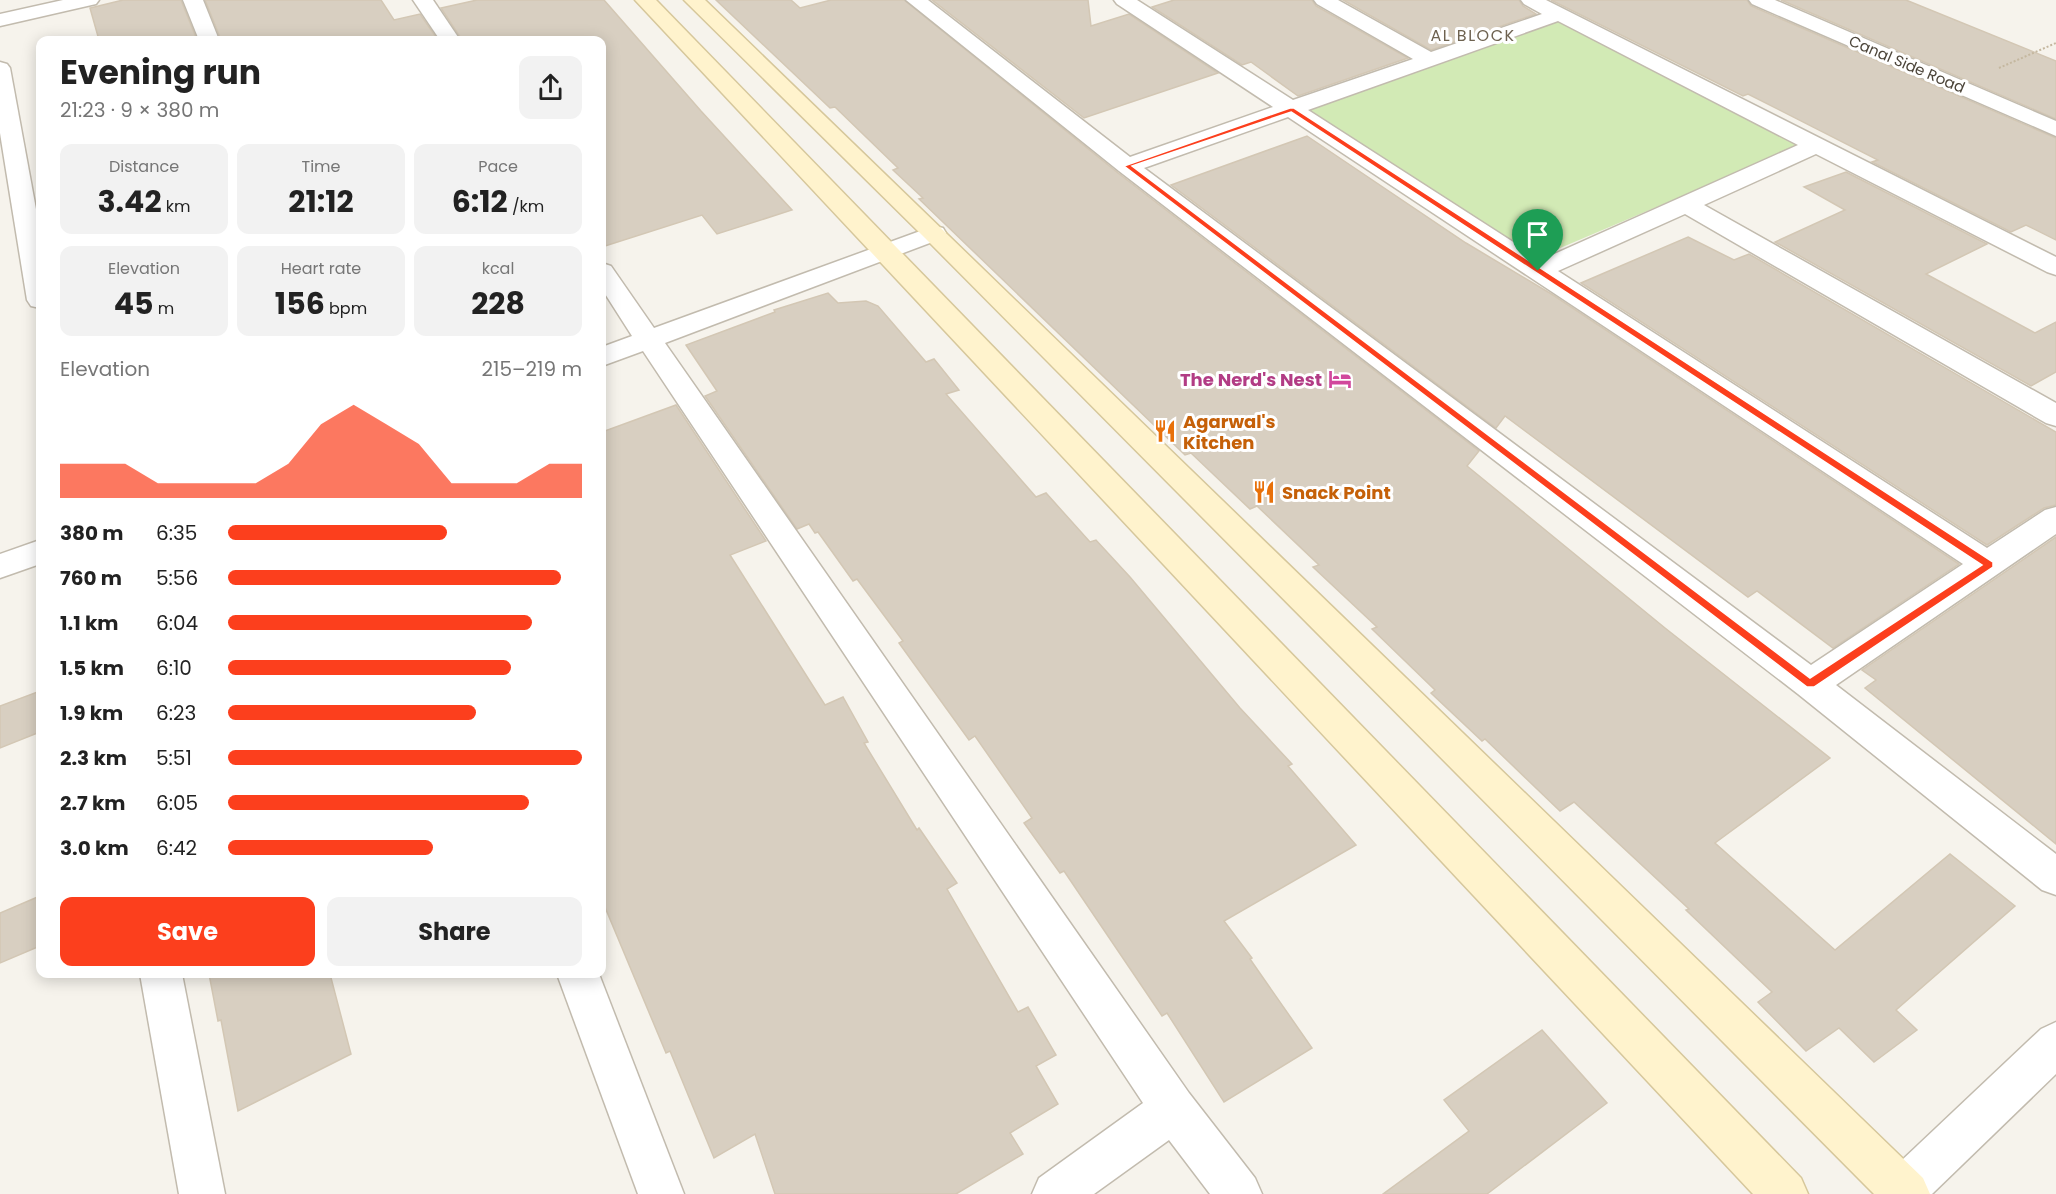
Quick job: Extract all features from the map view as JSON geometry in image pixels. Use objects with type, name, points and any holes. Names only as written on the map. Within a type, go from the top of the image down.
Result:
[{"type":"main road","points":[[645,0],[1785,1194]]},
{"type":"main road","points":[[694,0],[934,233],[1903,1193]]},
{"type":"street","points":[[0,20],[89,0]]},
{"type":"street","points":[[193,0],[207,36]]},
{"type":"street","points":[[423,0],[447,36]]},
{"type":"street","points":[[916,0],[1127,166],[1810,684],[2056,877]]},
{"type":"street","points":[[1124,0],[1989,565]]},
{"type":"street","points":[[1324,0],[1430,60]]},
{"type":"street","points":[[1531,0],[2056,267]]},
{"type":"street","name":"Canal Side Road","points":[[1759,0],[2056,129]]},
{"type":"street","points":[[1127,166],[1560,14]]},
{"type":"street","points":[[0,68],[36,277]]},
{"type":"street","points":[[1538,271],[1817,145]]},
{"type":"street","points":[[1685,204],[2056,416]]},
{"type":"street","points":[[606,356],[934,233]]},
{"type":"street","points":[[606,277],[1173,1109],[1239,1194]]},
{"type":"street","points":[[1810,684],[2056,518]]},
{"type":"street","points":[[0,566],[36,553]]},
{"type":"street","points":[[162,978],[202,1194]]},
{"type":"street","points":[[580,978],[661,1194]]},
{"type":"street","points":[[1903,1193],[2056,1044]]},
{"type":"street","points":[[1055,1194],[1173,1109]]},
{"type":"path","points":[[1959,86],[2056,43]]},
{"type":"green space","points":[[1559,21],[1800,146],[1532,260],[1308,111]]},
{"type":"building","points":[[123,0],[181,0],[195,36],[98,36],[90,8]]},
{"type":"building","points":[[205,0],[381,0],[394,20],[420,14],[435,36],[219,36]]},
{"type":"building","points":[[477,0],[604,0],[792,210],[717,234],[702,215],[606,246],[606,36],[459,36],[441,8]]},
{"type":"building","points":[[716,0],[791,0],[800,8],[831,0],[904,0],[1118,173],[1479,451],[1467,466],[1665,628],[1830,758],[1715,843],[1835,950],[1950,854],[2015,906],[1896,1010],[1917,1030],[1874,1062],[1839,1028],[1806,1051],[1758,1002],[1772,992],[1686,910],[1689,909],[1574,802],[1560,811],[1485,739],[1482,741],[1431,693],[1435,690],[1372,629],[1377,627],[1313,567],[1319,565],[1257,506],[1250,509],[1191,453],[1185,455],[919,199],[923,198],[893,170],[898,168],[835,107],[830,108]]},
{"type":"building","points":[[932,0],[1088,0],[1091,26],[1129,14],[1218,73],[1084,118]]},
{"type":"building","points":[[1174,0],[1312,0],[1316,6],[1408,58],[1298,96],[1251,62],[1242,65],[1152,7]]},
{"type":"building","points":[[1343,0],[1519,0],[1523,6],[1536,14],[1431,50]]},
{"type":"building","points":[[1551,0],[1747,0],[1751,6],[2056,138],[2056,240],[2026,225],[2011,232],[1872,162],[1878,160],[1748,94],[1743,96]]},
{"type":"building","points":[[1781,0],[1906,0],[2056,61],[2056,119]]},
{"type":"building","points":[[1307,136],[1466,243],[1553,295],[1959,564],[1833,648],[1757,591],[1748,597],[1505,416],[1496,428],[1171,185]]},
{"type":"building","points":[[1846,172],[1987,244],[1926,274],[2035,333],[2056,322],[2056,372],[2031,386],[1775,242],[1845,210],[1804,187]]},
{"type":"building","points":[[1688,237],[1734,260],[1749,254],[2056,432],[2056,505],[2044,508],[1987,545],[1581,283]]},
{"type":"building","points":[[828,293],[838,303],[866,301],[878,306],[926,362],[934,359],[959,390],[946,394],[1036,497],[1046,493],[1090,542],[1096,540],[1130,577],[1240,708],[1292,764],[1288,766],[1356,845],[1224,921],[1252,958],[1250,959],[1312,1048],[1224,1102],[1167,1013],[1162,1016],[1064,871],[1060,873],[1024,823],[1032,818],[975,736],[969,740],[899,643],[903,641],[857,579],[853,581],[818,532],[815,533],[809,524],[797,529],[705,396],[717,391],[686,345],[775,312],[774,310]]},
{"type":"building","points":[[676,405],[766,541],[730,555],[825,705],[843,697],[868,742],[864,743],[917,830],[919,828],[957,883],[947,889],[1018,1012],[1028,1007],[1056,1055],[1036,1066],[1058,1104],[1010,1133],[1023,1154],[956,1194],[775,1194],[755,1134],[714,1158],[670,1051],[666,1053],[606,910],[606,431]]},
{"type":"building","points":[[2056,537],[2056,844],[1865,688],[1876,680],[1862,670]]},
{"type":"building","points":[[36,692],[36,734],[0,748],[0,706]]},
{"type":"building","points":[[36,898],[36,948],[0,963],[0,913]]},
{"type":"building","points":[[210,978],[331,978],[351,1054],[238,1111],[221,1020],[218,1021]]},
{"type":"building","points":[[1542,1030],[1607,1103],[1487,1194],[1383,1194],[1469,1131],[1444,1100]]},
{"type":"place","name":"The Nerd's Nest","points":[[1340,379]]},
{"type":"place","name":"Agarwal's Kitchen","points":[[1165,431]]},
{"type":"place","name":"Snack Point","points":[[1264,492]]},
{"type":"district","name":"AL BLOCK","points":[[1473,35]]},
{"type":"route","points":[[1292,109],[1538,271],[1839,467],[1989,565],[1810,684],[1127,166],[1292,109]]}]
